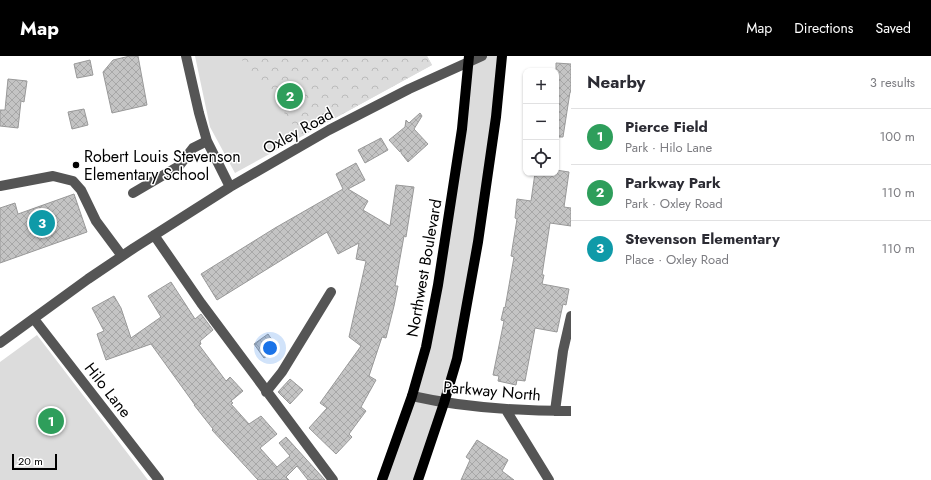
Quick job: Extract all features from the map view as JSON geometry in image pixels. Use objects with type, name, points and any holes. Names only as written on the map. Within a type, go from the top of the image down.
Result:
[{"type":"main road","points":[[418,480],[457,359],[478,242],[496,117],[502,56]]},
{"type":"main road","name":"Northwest Boulevard","points":[[382,480],[412,396],[426,347],[438,285],[462,129],[468,59]]},
{"type":"street","points":[[186,56],[199,113],[207,140],[230,187]]},
{"type":"street","name":"Oxley Road","points":[[0,343],[88,279],[230,187],[336,126],[409,88],[468,59],[482,56]]},
{"type":"street","points":[[133,193],[179,166],[193,148],[207,140]]},
{"type":"street","points":[[0,186],[53,176],[73,180],[81,190],[96,221],[122,256]]},
{"type":"street","points":[[154,235],[201,304],[334,480]]},
{"type":"street","points":[[266,392],[282,372],[331,292]]},
{"type":"street","points":[[555,411],[571,316]]},
{"type":"street","name":"Hilo Lane","points":[[34,318],[159,480]]},
{"type":"street","name":"Parkway North","points":[[412,396],[444,403],[506,410],[571,411]]},
{"type":"street","points":[[506,410],[549,480]]},
{"type":"green space","points":[[195,56],[427,56],[432,65],[235,173],[210,127]]},
{"type":"green space","points":[[238,56],[427,56],[432,65],[302,136],[247,65]]},
{"type":"green space","points":[[469,56],[502,56],[457,359],[418,480],[382,480],[426,347]]},
{"type":"green space","points":[[37,335],[148,480],[0,480],[0,362]]},
{"type":"building","points":[[130,56],[138,56],[147,105],[112,113],[103,72],[113,60]]},
{"type":"building","points":[[90,60],[93,75],[77,78],[74,64]]},
{"type":"building","points":[[556,63],[571,64],[571,92],[563,137],[559,137],[559,68],[556,68]]},
{"type":"building","points":[[8,79],[27,81],[24,102],[21,101],[18,128],[0,126],[0,110],[5,110]]},
{"type":"building","points":[[84,109],[88,125],[72,129],[68,112]]},
{"type":"building","points":[[420,113],[422,116],[414,129],[428,144],[408,162],[401,153],[401,149],[400,152],[389,140],[405,127],[406,120],[409,123]]},
{"type":"building","points":[[381,138],[388,150],[365,163],[358,150]]},
{"type":"building","points":[[356,163],[365,180],[348,189],[368,201],[363,210],[390,226],[396,185],[414,187],[406,237],[404,236],[395,286],[398,286],[394,306],[386,338],[382,337],[369,376],[376,380],[361,407],[366,411],[349,434],[352,437],[336,454],[309,428],[327,408],[320,403],[361,346],[349,337],[366,261],[356,259],[359,243],[338,254],[327,232],[217,300],[201,274],[275,228],[343,189],[336,174]]},
{"type":"building","points":[[559,170],[569,172],[564,207],[571,208],[571,226],[550,223],[542,275],[544,275],[542,284],[569,289],[566,305],[563,304],[557,332],[535,328],[525,381],[517,380],[516,385],[498,381],[499,376],[493,375],[504,321],[501,320],[504,307],[505,308],[514,257],[511,256],[517,219],[515,218],[517,199],[531,201],[535,176],[559,176]]},
{"type":"building","points":[[74,194],[87,232],[0,263],[0,208],[15,203],[18,214]]},
{"type":"building","points":[[171,282],[195,319],[201,314],[213,330],[200,341],[201,344],[199,345],[226,381],[230,377],[243,391],[231,401],[233,403],[231,404],[249,424],[261,416],[277,434],[260,448],[277,467],[290,456],[279,443],[286,437],[325,480],[308,480],[297,466],[286,477],[289,480],[258,480],[212,430],[213,429],[194,405],[151,344],[106,360],[97,334],[104,331],[92,308],[114,296],[121,308],[131,338],[161,317],[148,296]]},
{"type":"building","points":[[268,334],[278,349],[264,358],[254,344]]},
{"type":"building","points":[[290,379],[303,390],[290,404],[278,392]]},
{"type":"building","points":[[477,440],[508,460],[502,471],[514,480],[461,480],[470,460],[466,457]]},
{"type":"place","name":"Parkway Park","points":[[290,96]]},
{"type":"place","name":"Robert Louis Stevenson Elementary School","points":[[76,165]]},
{"type":"place","name":"Stevenson Elementary","points":[[42,223]]},
{"type":"place","name":"Pierce Field","points":[[51,421]]}]
